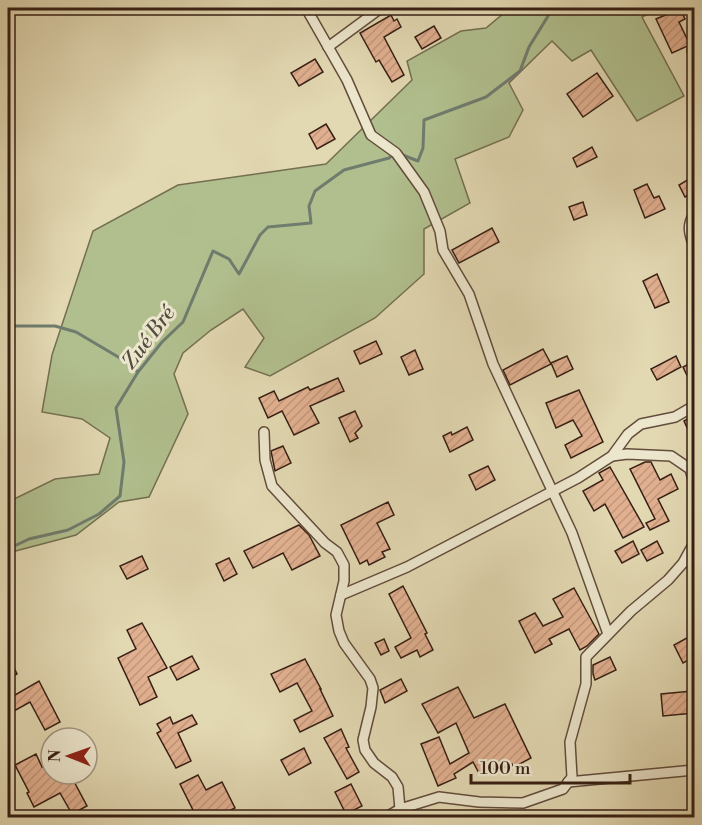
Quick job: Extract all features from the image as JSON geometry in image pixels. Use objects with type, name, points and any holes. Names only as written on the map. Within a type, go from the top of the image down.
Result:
[{"type":"street","points":[[306,8],[347,80],[371,135],[396,153],[424,192],[440,231],[443,250],[470,294],[493,364],[572,533],[608,634]]},
{"type":"street","points":[[328,47],[381,8]]},
{"type":"street","points":[[694,214],[689,232],[694,248]]},
{"type":"street","points":[[341,595],[407,567],[553,492],[612,456],[628,434],[641,424],[675,417],[694,406]]},
{"type":"street","points":[[264,432],[265,460],[272,486],[325,543],[337,552],[344,565],[345,581],[336,615],[339,631],[344,643],[370,679],[373,688],[363,740],[365,750],[374,763],[392,777],[398,787],[400,809]]},
{"type":"street","points":[[612,456],[627,454],[670,456],[690,469],[694,483]]},
{"type":"street","points":[[385,818],[400,809],[439,797],[479,802],[523,803],[563,789],[572,777],[570,742],[586,684],[586,657],[631,610],[668,580],[683,563],[694,543]]},
{"type":"street","points":[[568,782],[694,770]]},
{"type":"green space","points":[[510,8],[661,8],[642,17],[684,96],[637,121],[591,50],[572,61],[552,41],[509,83],[523,110],[509,137],[455,159],[470,203],[424,229],[424,274],[375,318],[270,376],[245,367],[264,338],[243,309],[211,330],[183,353],[174,374],[188,414],[149,497],[119,502],[76,535],[8,553],[8,502],[55,479],[99,474],[110,438],[82,419],[42,412],[52,355],[93,231],[178,185],[326,164],[412,80],[407,61],[461,31],[486,28]]},
{"type":"building","points":[[680,9],[685,19],[679,22],[690,45],[672,53],[656,19]]},
{"type":"building","points":[[391,15],[394,21],[397,19],[401,27],[384,37],[404,75],[392,82],[379,60],[376,62],[360,33]]},
{"type":"building","points":[[434,26],[441,38],[422,49],[415,37]]},
{"type":"building","points":[[315,59],[323,72],[299,86],[291,73]]},
{"type":"building","points":[[597,73],[613,96],[583,117],[567,94]]},
{"type":"building","points":[[326,124],[335,139],[317,149],[309,134]]},
{"type":"building","points":[[592,147],[597,157],[577,167],[573,158]]},
{"type":"building","points":[[694,176],[694,192],[685,197],[679,185]]},
{"type":"building","points":[[647,184],[654,198],[659,196],[665,209],[645,218],[634,190]]},
{"type":"building","points":[[583,202],[587,215],[574,220],[569,207]]},
{"type":"building","points":[[492,228],[499,242],[459,263],[452,250]]},
{"type":"building","points":[[657,274],[669,302],[655,308],[643,281]]},
{"type":"building","points":[[376,341],[382,354],[360,364],[354,351]]},
{"type":"building","points":[[543,349],[551,364],[510,385],[503,370]]},
{"type":"building","points":[[415,350],[423,369],[409,375],[401,357]]},
{"type":"building","points":[[567,356],[573,369],[557,377],[551,363]]},
{"type":"building","points":[[676,356],[681,367],[657,380],[651,369]]},
{"type":"building","points":[[694,361],[694,390],[683,367]]},
{"type":"building","points":[[338,378],[344,391],[310,406],[319,423],[294,435],[282,411],[268,418],[259,398],[274,391],[279,401],[308,387],[310,390]]},
{"type":"building","points":[[579,390],[603,442],[571,458],[565,445],[582,436],[573,420],[556,428],[546,403]]},
{"type":"building","points":[[355,411],[362,426],[355,433],[358,438],[350,442],[339,418]]},
{"type":"building","points":[[694,415],[694,443],[684,421]]},
{"type":"building","points":[[467,427],[473,440],[450,452],[443,436],[451,432],[452,435]]},
{"type":"building","points":[[283,446],[291,463],[275,471],[271,451]]},
{"type":"building","points":[[645,462],[651,462],[660,480],[671,474],[678,489],[658,499],[669,521],[650,530],[646,523],[655,519],[630,469]]},
{"type":"building","points":[[488,466],[495,480],[476,490],[469,475]]},
{"type":"building","points":[[610,467],[644,527],[623,538],[605,504],[594,511],[583,491],[603,480],[599,473]]},
{"type":"building","points":[[388,502],[394,515],[377,523],[390,549],[382,552],[385,557],[369,565],[367,560],[360,564],[341,525]]},
{"type":"building","points":[[299,525],[309,535],[320,556],[292,570],[283,553],[253,568],[244,551]]},
{"type":"building","points":[[633,541],[639,554],[622,563],[615,551]]},
{"type":"building","points":[[657,541],[663,553],[647,561],[641,550]]},
{"type":"building","points":[[142,556],[148,569],[127,579],[120,566]]},
{"type":"building","points":[[229,558],[237,574],[224,581],[216,564]]},
{"type":"building","points":[[403,586],[433,650],[420,657],[417,650],[401,658],[395,647],[411,638],[389,594]]},
{"type":"building","points":[[574,588],[599,634],[580,650],[569,629],[549,639],[552,644],[535,653],[519,621],[535,613],[543,626],[563,617],[553,599]]},
{"type":"building","points":[[142,623],[167,668],[148,677],[157,697],[140,705],[118,658],[136,649],[127,630]]},
{"type":"building","points":[[694,634],[694,657],[683,663],[674,645]]},
{"type":"building","points":[[384,639],[389,651],[381,655],[375,643]]},
{"type":"building","points":[[8,655],[17,674],[8,679]]},
{"type":"building","points":[[192,656],[199,669],[177,680],[170,667]]},
{"type":"building","points":[[610,657],[616,670],[595,680],[593,665]]},
{"type":"building","points":[[305,659],[333,716],[300,732],[294,720],[312,711],[297,683],[280,692],[271,674]]},
{"type":"building","points":[[401,679],[407,691],[385,703],[380,690]]},
{"type":"building","points":[[39,681],[60,722],[52,726],[43,726],[30,702],[14,711],[8,699]]},
{"type":"building","points":[[458,687],[474,718],[505,704],[531,758],[514,767],[512,764],[501,769],[500,766],[480,775],[473,762],[454,774],[456,778],[438,786],[421,744],[439,737],[450,764],[469,753],[456,723],[438,733],[422,704]]},
{"type":"building","points":[[692,691],[694,713],[663,716],[661,694]]},
{"type":"building","points":[[192,715],[197,724],[178,733],[191,761],[176,768],[157,733],[161,731],[157,724],[170,717],[173,724]]},
{"type":"building","points":[[341,729],[349,747],[346,748],[359,772],[347,779],[324,738]]},
{"type":"building","points":[[304,748],[311,763],[289,775],[281,760]]},
{"type":"building","points":[[36,754],[39,760],[39,786],[76,786],[87,806],[72,814],[60,793],[34,807],[15,765]]},
{"type":"building","points":[[198,775],[206,790],[222,782],[235,808],[215,818],[197,818],[180,784]]},
{"type":"building","points":[[351,784],[362,806],[346,814],[335,792]]},
{"type":"waterway","name":"Zué Bré","points":[[400,154],[418,161],[423,148],[424,120],[486,97],[520,71],[529,47],[553,8]]},
{"type":"waterway","name":"Zué Bré","points":[[8,549],[29,539],[68,530],[99,514],[120,496],[124,462],[116,408],[138,372],[162,342],[183,322],[213,251],[229,259],[239,274],[260,235],[268,227],[311,223],[309,206],[315,191],[344,170],[389,158],[394,154]]},
{"type":"waterway","points":[[8,326],[55,326],[76,332],[125,361],[138,372]]}]
